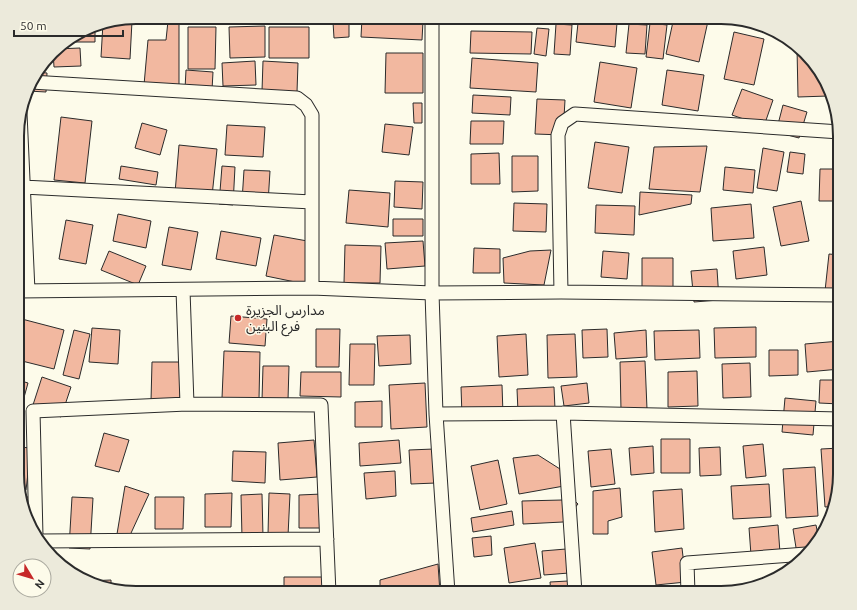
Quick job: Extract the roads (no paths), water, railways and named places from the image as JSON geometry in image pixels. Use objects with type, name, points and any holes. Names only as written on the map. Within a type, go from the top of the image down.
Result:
[{"type":"street","points":[[432,24],[432,293],[436,414],[448,586]]},
{"type":"street","points":[[38,82],[297,98],[306,105],[312,115],[312,288]]},
{"type":"street","points":[[561,292],[558,135],[562,123],[575,114],[833,132]]},
{"type":"street","points":[[24,187],[312,202]]},
{"type":"street","points":[[24,291],[312,288],[432,293],[561,292],[833,295]]},
{"type":"street","points":[[183,290],[187,404]]},
{"type":"street","points":[[36,523],[33,411],[187,404],[321,405],[329,586]]},
{"type":"street","points":[[436,414],[563,413],[833,419]]},
{"type":"street","points":[[563,413],[575,586]]},
{"type":"street","points":[[46,541],[327,539]]},
{"type":"street","points":[[688,586],[687,562],[798,555]]},
{"type":"place","name":"مدارس الجزيرة فرع البنين","points":[[238,318]]}]
